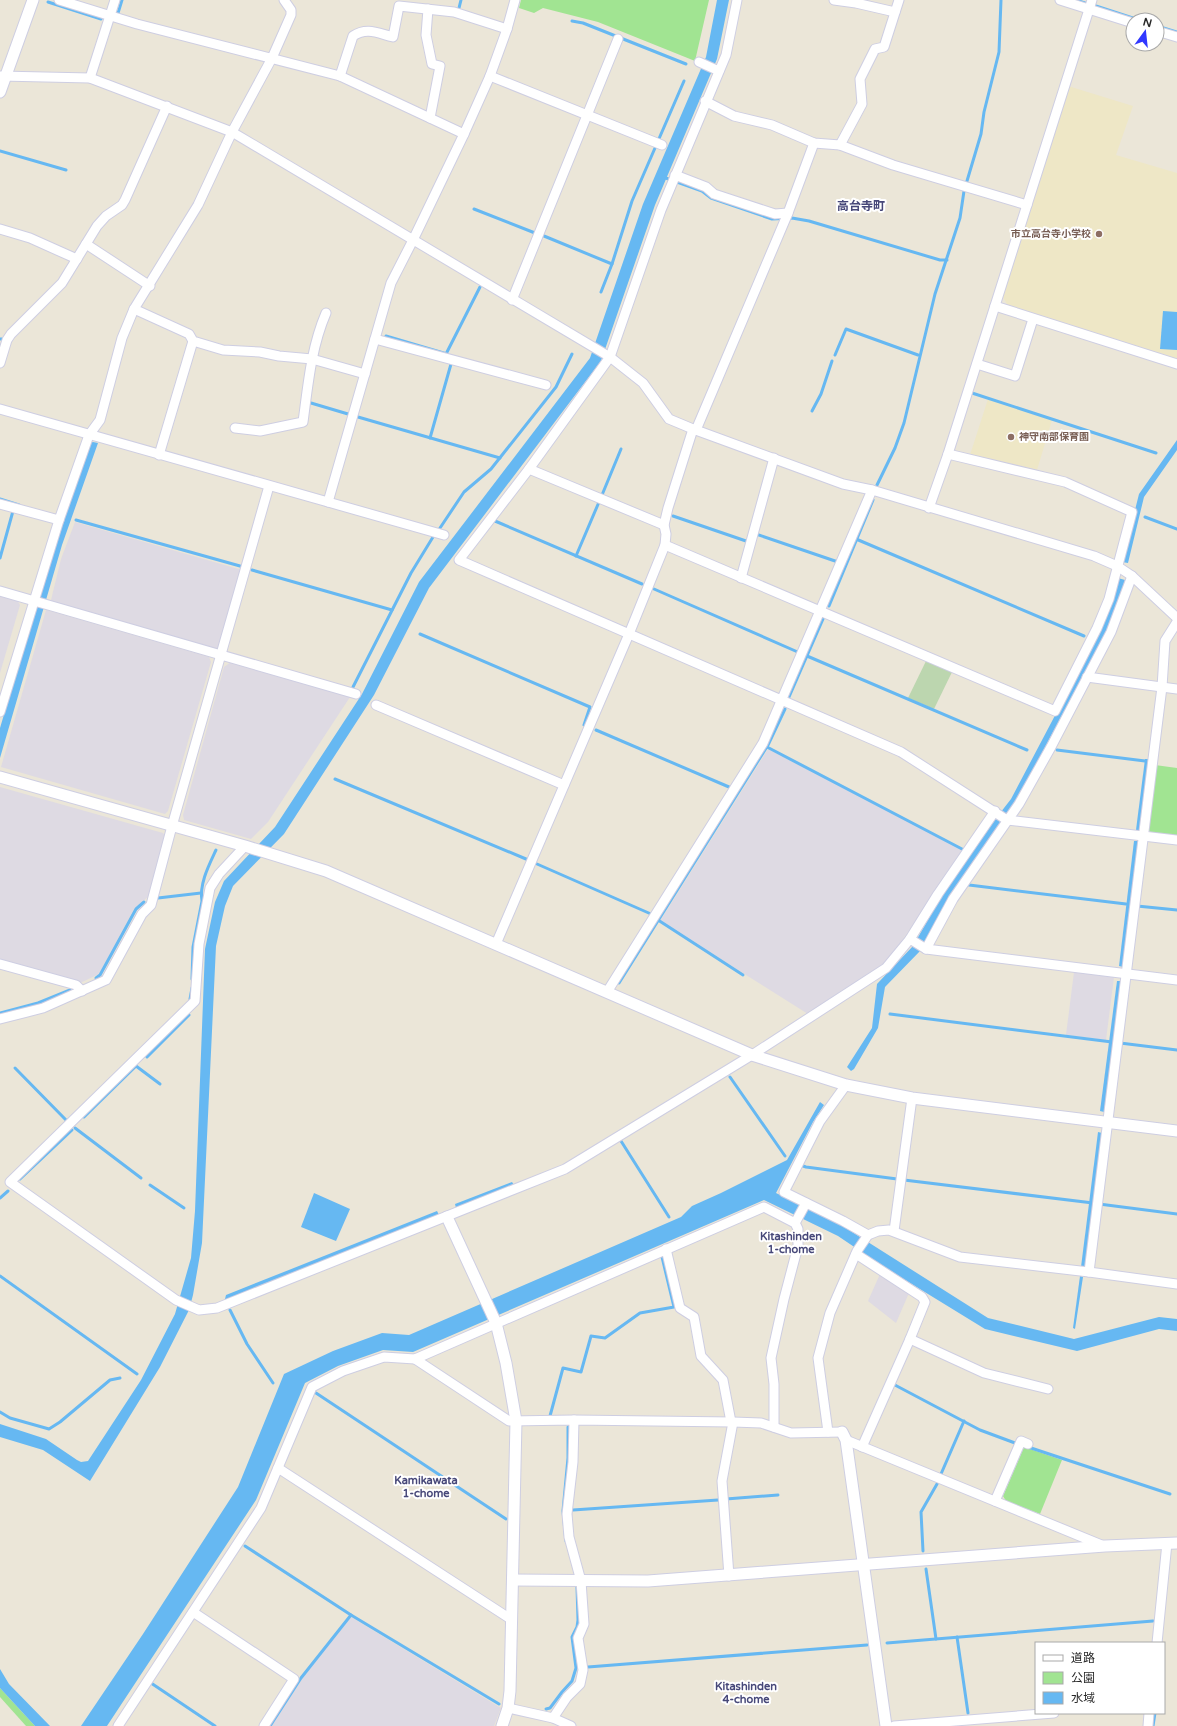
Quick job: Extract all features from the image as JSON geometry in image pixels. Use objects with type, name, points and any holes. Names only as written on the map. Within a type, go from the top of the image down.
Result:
[{"type":"street","points":[[0,92],[3,76],[33,0]]},
{"type":"street","points":[[59,0],[110,16],[340,76],[464,134]]},
{"type":"street","points":[[90,78],[115,0]]},
{"type":"street","points":[[0,712],[58,520],[89,435],[100,420],[122,338],[134,309],[150,286],[198,205],[232,132],[272,58],[291,15],[291,10],[284,0]]},
{"type":"street","points":[[328,502],[390,283],[413,240],[490,76],[507,29],[515,0]]},
{"type":"street","points":[[737,0],[726,55],[717,70],[706,101],[674,178],[608,356],[529,469],[459,560],[901,752],[1001,816],[1177,840]]},
{"type":"street","points":[[834,0],[856,3],[895,12]]},
{"type":"street","points":[[840,145],[862,104],[860,79],[875,49],[884,47],[899,0]]},
{"type":"street","points":[[1060,0],[1090,4],[1125,19]]},
{"type":"street","points":[[929,508],[948,454],[1090,4]]},
{"type":"street","points":[[340,76],[353,36],[360,31],[367,30],[393,37],[399,6],[460,13],[507,29]]},
{"type":"street","points":[[428,9],[426,35],[429,50],[432,64],[440,66],[430,118]]},
{"type":"street","points":[[1165,33],[1177,37]]},
{"type":"street","points":[[512,300],[618,39]]},
{"type":"street","points":[[700,63],[717,70]]},
{"type":"street","points":[[3,76],[90,78],[232,132],[608,356],[643,383],[669,419],[695,430],[843,484],[872,490],[1094,556],[1117,566],[1132,576],[1177,618]]},
{"type":"street","points":[[490,76],[662,145]]},
{"type":"street","points":[[706,101],[734,116],[772,125],[814,143],[840,145],[893,165],[1027,204]]},
{"type":"street","points":[[0,363],[7,340],[11,334],[62,283],[97,226],[106,216],[122,205],[167,106]]},
{"type":"street","points":[[496,944],[629,634],[665,546],[666,534],[664,525],[668,508],[695,430],[786,216],[814,143]]},
{"type":"street","points":[[674,178],[706,187],[714,194],[775,214],[786,216]]},
{"type":"street","points":[[0,229],[30,238],[77,259]]},
{"type":"street","points":[[86,244],[150,286]]},
{"type":"street","points":[[995,306],[1177,364]]},
{"type":"street","points":[[134,309],[189,334],[193,341],[223,350],[260,352],[279,356],[312,359],[365,374]]},
{"type":"street","points":[[235,428],[260,431],[303,422],[317,332],[326,313]]},
{"type":"street","points":[[976,364],[1015,376],[1033,318]]},
{"type":"street","points":[[375,339],[546,385]]},
{"type":"street","points":[[160,455],[193,341]]},
{"type":"street","points":[[0,409],[444,535]]},
{"type":"street","points":[[665,546],[1054,710],[1097,628],[1109,599],[1132,512],[1065,482],[948,454]]},
{"type":"street","points":[[741,578],[774,458]]},
{"type":"street","points":[[529,469],[664,525]]},
{"type":"street","points":[[0,1019],[43,1008],[106,980],[142,914],[152,905],[172,826],[269,486]]},
{"type":"street","points":[[607,992],[763,743],[872,490]]},
{"type":"street","points":[[0,504],[58,520]]},
{"type":"street","points":[[247,847],[220,874],[210,888],[199,944],[195,1002],[10,1182],[176,1300],[199,1310],[217,1308],[565,1169],[752,1055],[886,968],[912,941],[938,894],[1001,816],[1019,804],[1051,748],[1086,677],[1111,632],[1132,576]]},
{"type":"street","points":[[0,591],[356,694]]},
{"type":"street","points":[[1088,1272],[1127,974],[1162,687],[1165,640],[1177,622]]},
{"type":"street","points":[[1086,677],[1177,689]]},
{"type":"street","points":[[376,705],[564,785]]},
{"type":"street","points":[[0,777],[269,853],[326,871],[752,1055],[846,1085],[912,1098],[1177,1131]]},
{"type":"street","points":[[924,948],[1001,816]]},
{"type":"street","points":[[912,941],[924,948],[1177,980]]},
{"type":"street","points":[[0,964],[76,985],[82,991]]},
{"type":"street","points":[[846,1085],[820,1121],[784,1192],[843,1220],[867,1237]]},
{"type":"street","points":[[894,1231],[912,1098]]},
{"type":"street","points":[[795,1223],[806,1203]]},
{"type":"street","points":[[118,1726],[261,1508],[312,1388],[343,1371],[384,1357],[415,1359],[496,1322],[764,1207],[795,1223],[798,1229],[798,1246],[771,1358],[774,1384],[774,1427]]},
{"type":"street","points":[[447,1217],[496,1322],[506,1363],[516,1421],[510,1691],[508,1708],[502,1726]]},
{"type":"street","points":[[828,1432],[818,1358],[830,1313],[856,1253],[867,1237],[878,1231],[894,1231],[960,1256],[1177,1284]]},
{"type":"street","points":[[666,1249],[680,1308],[694,1317],[701,1356],[723,1380],[732,1422],[722,1481],[728,1576]]},
{"type":"street","points":[[856,1253],[922,1297],[925,1302],[862,1447]]},
{"type":"street","points":[[910,1339],[984,1373],[1048,1389]]},
{"type":"street","points":[[415,1359],[509,1421],[574,1420],[761,1423],[791,1433],[828,1432],[844,1436],[862,1447],[1105,1546]]},
{"type":"street","points":[[553,1718],[567,1697],[580,1684],[583,1670],[578,1638],[584,1624],[581,1581],[569,1537],[567,1514],[573,1462],[574,1420]]},
{"type":"street","points":[[844,1436],[865,1564],[886,1726]]},
{"type":"street","points":[[995,1501],[1021,1441],[1028,1444]]},
{"type":"street","points":[[278,1468],[512,1620]]},
{"type":"street","points":[[513,1580],[648,1581],[1105,1546],[1172,1543],[1157,1642]]},
{"type":"street","points":[[192,1612],[294,1679],[264,1726]]},
{"type":"street","points":[[508,1708],[553,1718],[571,1726]]},
{"type":"street","points":[[894,1726],[1042,1714]]},
{"type":"street","points":[[1148,1726],[1149,1714]]},
{"type":"shaded area","name":"市立高台寺小学校","points":[[1068,86],[1133,106],[1116,155],[1177,173],[1177,361],[1009,308],[1002,295]]},
{"type":"shaded area","name":"神守南部保育園","points":[[988,399],[1052,420],[1037,470],[970,455]]},
{"type":"shaded area","points":[[75,522],[242,570],[220,647],[217,649],[52,603],[51,600],[61,559]]},
{"type":"shaded area","points":[[0,595],[17,600],[20,605],[0,673]]},
{"type":"shaded area","points":[[46,610],[209,657],[211,662],[168,811],[165,814],[1,767]]},
{"type":"shaded area","points":[[231,662],[350,697],[268,822],[251,839],[184,820],[183,815],[224,667]]},
{"type":"shaded area","points":[[768,749],[964,851],[889,959],[882,966],[808,1014],[660,921]]},
{"type":"shaded area","points":[[0,787],[163,833],[166,838],[149,896],[134,909],[99,974],[80,983],[0,960]]},
{"type":"shaded area","points":[[1074,972],[1114,977],[1106,1040],[1066,1035]]},
{"type":"shaded area","points":[[880,1274],[909,1293],[896,1323],[868,1301]]},
{"type":"shaded area","points":[[351,1617],[501,1708],[494,1726],[271,1726],[302,1679]]},
{"type":"green space","points":[[521,0],[709,0],[695,61],[598,22],[543,8],[534,13],[519,8]]},
{"type":"green space","points":[[927,659],[953,670],[934,709],[908,698]]},
{"type":"green space","points":[[1155,765],[1177,768],[1177,837],[1153,834],[1148,830]]},
{"type":"green space","points":[[1024,1447],[1062,1460],[1040,1514],[1006,1501],[1003,1496]]},
{"type":"green space","points":[[0,1688],[35,1726],[26,1726],[0,1697]]},
{"type":"water","points":[[717,0],[729,0],[717,59],[655,205],[601,361],[429,588],[374,695],[284,834],[233,886],[225,906],[216,946],[202,1243],[193,1295],[189,1310],[160,1367],[90,1481],[43,1450],[0,1437],[0,1424],[46,1439],[77,1460],[81,1462],[88,1461],[141,1380],[175,1314],[191,1258],[195,1211],[205,949],[215,902],[224,881],[275,827],[362,694],[419,582],[590,358],[643,204],[706,57]]},
{"type":"water","points":[[1163,311],[1177,312],[1177,350],[1160,349]]},
{"type":"water","points":[[1177,440],[1177,450],[1144,497],[1128,563],[1122,562],[1139,494]]},
{"type":"water","points":[[90,443],[98,443],[62,545],[0,758],[0,728],[55,542]]},
{"type":"water","points":[[1118,578],[1125,580],[1120,599],[1106,632],[1016,802],[988,840],[951,896],[921,950],[885,987],[878,1028],[854,1069],[851,1071],[847,1067],[872,1028],[877,984],[913,946],[941,897],[1011,799],[1100,630]]},
{"type":"water","points":[[1145,759],[1149,759],[1141,830],[1136,830]]},
{"type":"water","points":[[1134,841],[1138,841],[1123,967],[1119,966]]},
{"type":"water","points":[[1117,981],[1122,981],[1104,1112],[1100,1111]]},
{"type":"water","points":[[820,1102],[824,1105],[813,1122],[776,1193],[841,1225],[988,1318],[1074,1339],[1159,1317],[1177,1319],[1177,1331],[1159,1329],[1077,1351],[985,1329],[884,1267],[838,1236],[764,1200],[413,1352],[383,1350],[338,1366],[305,1383],[256,1500],[107,1726],[81,1726],[143,1634],[238,1487],[284,1374],[333,1351],[382,1333],[409,1335],[681,1217],[692,1206],[787,1160]]},
{"type":"water","points":[[1098,1132],[1102,1133],[1085,1267],[1081,1267]]},
{"type":"water","points":[[512,1182],[514,1185],[456,1208],[455,1204]]},
{"type":"water","points":[[314,1193],[350,1209],[336,1241],[301,1227]]},
{"type":"water","points":[[437,1211],[439,1215],[229,1299],[225,1299],[226,1295]]},
{"type":"water","points":[[1080,1276],[1083,1277],[1075,1329],[1073,1328]]},
{"type":"water","points":[[0,1669],[9,1684],[50,1726],[35,1726],[0,1688]]},
{"type":"waterway","points":[[118,13],[122,0]]},
{"type":"waterway","points":[[459,8],[461,0]]},
{"type":"waterway","points":[[877,485],[895,448],[904,423],[935,294],[960,218],[964,191],[981,134],[984,112],[999,52],[1001,0]]},
{"type":"waterway","points":[[1076,0],[1085,3]]},
{"type":"waterway","points":[[48,2],[101,19]]},
{"type":"waterway","points":[[1096,6],[1125,15]]},
{"type":"waterway","points":[[572,21],[583,23],[686,64]]},
{"type":"waterway","points":[[1165,28],[1177,32]]},
{"type":"waterway","points":[[658,141],[684,81]]},
{"type":"waterway","points":[[601,292],[612,264],[632,201],[655,148]]},
{"type":"waterway","points":[[0,151],[66,170]]},
{"type":"waterway","points":[[663,177],[702,191],[711,198],[772,219],[792,218],[809,221],[940,260],[947,260]]},
{"type":"waterway","points":[[474,209],[535,233]]},
{"type":"waterway","points":[[544,236],[612,264]]},
{"type":"waterway","points":[[446,354],[480,287]]},
{"type":"waterway","points":[[835,355],[846,329],[918,355]]},
{"type":"waterway","points":[[386,336],[447,354]]},
{"type":"waterway","points":[[440,528],[464,492],[491,469],[556,387],[572,354]]},
{"type":"waterway","points":[[812,411],[821,394],[832,361]]},
{"type":"waterway","points":[[430,438],[451,364]]},
{"type":"waterway","points":[[972,393],[1156,453]]},
{"type":"waterway","points":[[311,403],[348,414]]},
{"type":"waterway","points":[[358,417],[500,458]]},
{"type":"waterway","points":[[602,495],[621,449]]},
{"type":"waterway","points":[[0,499],[19,505]]},
{"type":"waterway","points":[[829,606],[873,500]]},
{"type":"waterway","points":[[576,556],[599,502]]},
{"type":"waterway","points":[[0,558],[13,511]]},
{"type":"waterway","points":[[673,516],[746,541]]},
{"type":"waterway","points":[[1145,517],[1177,529]]},
{"type":"waterway","points":[[76,520],[240,566]]},
{"type":"waterway","points":[[495,521],[642,584]]},
{"type":"waterway","points":[[756,534],[838,562]]},
{"type":"waterway","points":[[353,687],[411,573],[433,537]]},
{"type":"waterway","points":[[856,539],[1084,636]]},
{"type":"waterway","points":[[252,570],[392,610]]},
{"type":"waterway","points":[[654,589],[800,653]]},
{"type":"waterway","points":[[789,697],[823,619]]},
{"type":"waterway","points":[[420,634],[590,707],[584,725]]},
{"type":"waterway","points":[[807,656],[1027,750]]},
{"type":"waterway","points":[[619,983],[768,745],[785,709]]},
{"type":"waterway","points":[[596,730],[729,787]]},
{"type":"waterway","points":[[767,747],[962,849]]},
{"type":"waterway","points":[[1057,750],[1145,761]]},
{"type":"waterway","points":[[335,779],[526,859]]},
{"type":"waterway","points":[[192,979],[193,947],[202,901],[201,895],[203,881],[216,850]]},
{"type":"waterway","points":[[537,864],[651,914]]},
{"type":"waterway","points":[[969,885],[1126,904]]},
{"type":"waterway","points":[[158,898],[201,893]]},
{"type":"waterway","points":[[96,978],[100,975],[136,909],[144,902]]},
{"type":"waterway","points":[[1137,906],[1177,910]]},
{"type":"waterway","points":[[658,920],[743,975]]},
{"type":"waterway","points":[[190,999],[192,988]]},
{"type":"waterway","points":[[0,1013],[38,1003],[70,990]]},
{"type":"waterway","points":[[890,1014],[1112,1042]]},
{"type":"waterway","points":[[147,1057],[189,1015]]},
{"type":"waterway","points":[[1120,1043],[1177,1050]]},
{"type":"waterway","points":[[84,1117],[136,1066],[160,1084]]},
{"type":"waterway","points":[[15,1068],[66,1120]]},
{"type":"waterway","points":[[730,1077],[785,1156]]},
{"type":"waterway","points":[[75,1128],[141,1178]]},
{"type":"waterway","points":[[20,1179],[72,1130]]},
{"type":"waterway","points":[[621,1141],[669,1217]]},
{"type":"waterway","points":[[800,1165],[897,1179]]},
{"type":"waterway","points":[[904,1180],[1093,1203]]},
{"type":"waterway","points":[[150,1185],[184,1208]]},
{"type":"waterway","points":[[0,1198],[8,1191]]},
{"type":"waterway","points":[[1099,1204],[1177,1214]]},
{"type":"waterway","points":[[550,1416],[563,1368],[581,1372],[591,1336],[605,1338],[640,1313],[674,1307],[662,1257]]},
{"type":"waterway","points":[[0,1276],[137,1374]]},
{"type":"waterway","points":[[230,1310],[247,1344],[273,1383]]},
{"type":"waterway","points":[[0,1412],[10,1418],[49,1429],[60,1422],[110,1380],[120,1378]]},
{"type":"waterway","points":[[893,1384],[980,1430],[1015,1443]]},
{"type":"waterway","points":[[316,1393],[506,1519]]},
{"type":"waterway","points":[[941,1474],[964,1421]]},
{"type":"waterway","points":[[566,1541],[563,1511],[568,1458],[568,1427]]},
{"type":"waterway","points":[[1028,1447],[1170,1494]]},
{"type":"waterway","points":[[923,1551],[921,1512],[937,1484]]},
{"type":"waterway","points":[[726,1499],[778,1495]]},
{"type":"waterway","points":[[573,1510],[718,1500]]},
{"type":"waterway","points":[[245,1546],[351,1615],[499,1704]]},
{"type":"waterway","points":[[926,1569],[936,1639]]},
{"type":"waterway","points":[[546,1709],[550,1708],[572,1681],[576,1668],[572,1637],[577,1627],[578,1620],[577,1587]]},
{"type":"waterway","points":[[270,1726],[301,1678],[351,1615]]},
{"type":"waterway","points":[[887,1643],[1153,1621]]},
{"type":"waterway","points":[[957,1637],[968,1713]]},
{"type":"waterway","points":[[588,1667],[867,1645]]},
{"type":"waterway","points":[[151,1683],[215,1726]]},
{"type":"waterway","points":[[1153,1726],[1155,1714]]},
{"type":"place","name":"市立高台寺小学校","points":[[1099,234]]},
{"type":"place","name":"神守南部保育園","points":[[1011,437]]},
{"type":"district","name":"高台寺町","points":[[861,206]]},
{"type":"district","name":"Kitashinden 1-chome","points":[[791,1242]]},
{"type":"district","name":"Kamikawata 1-chome","points":[[426,1486]]},
{"type":"district","name":"Kitashinden 4-chome","points":[[746,1692]]}]
